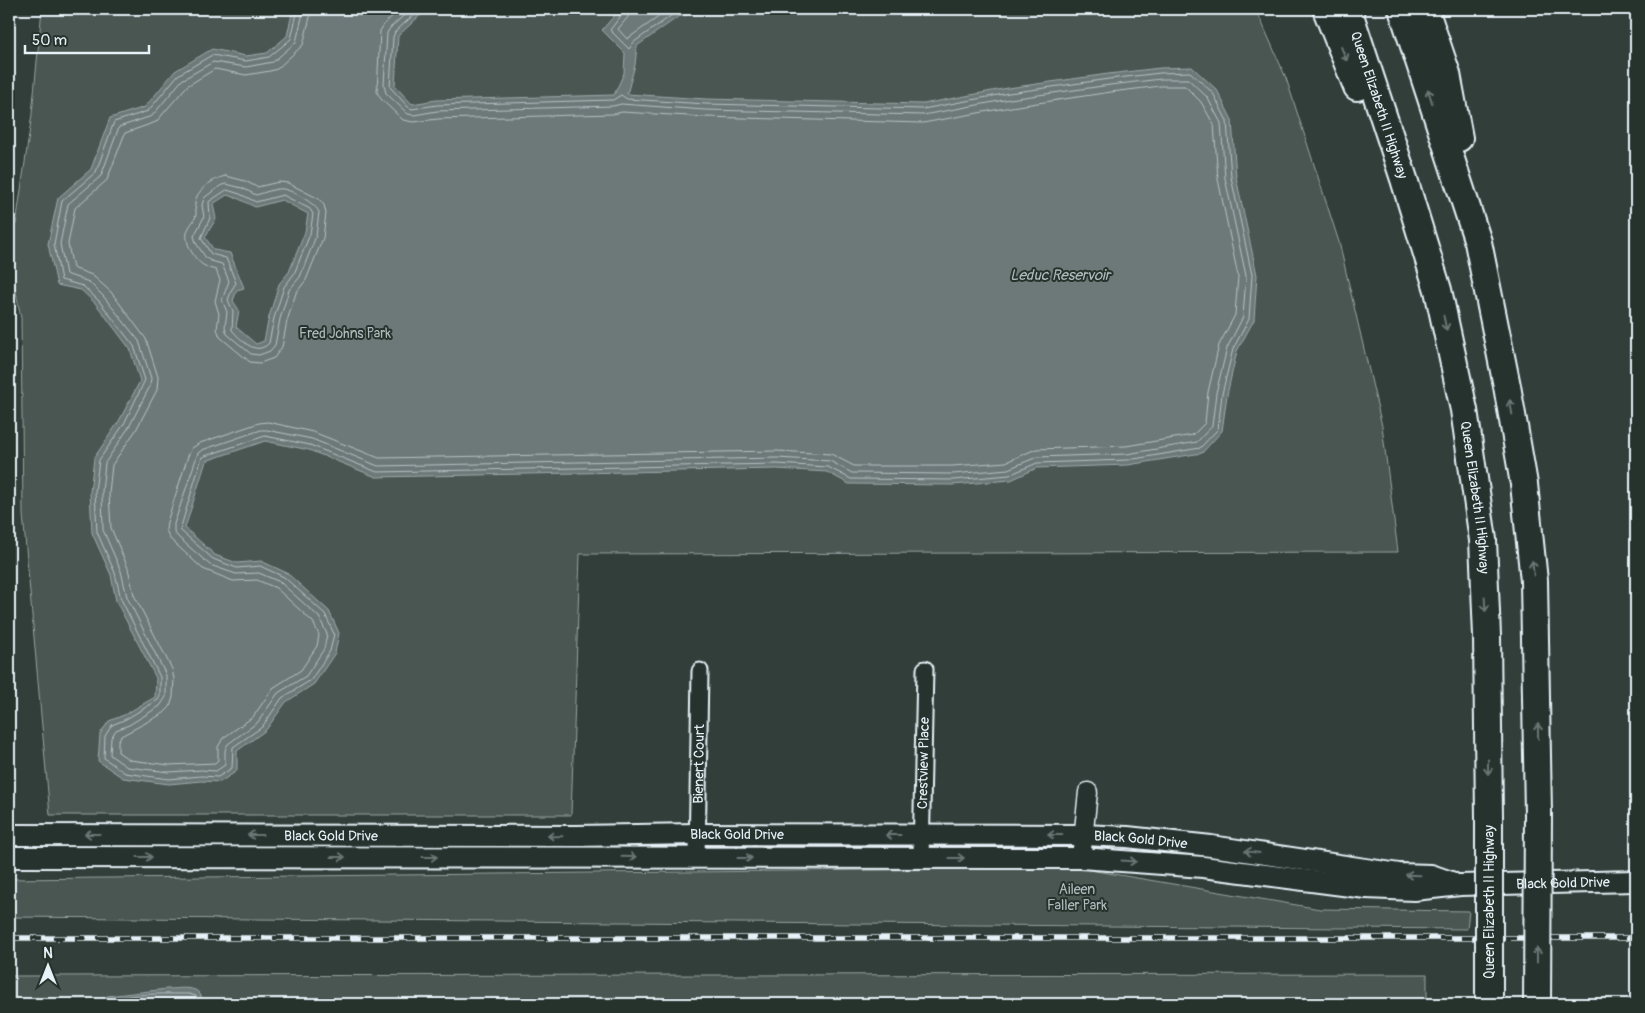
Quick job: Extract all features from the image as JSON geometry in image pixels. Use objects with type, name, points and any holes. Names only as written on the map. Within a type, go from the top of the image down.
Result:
[{"type":"highway","points":[[1326,9],[1438,290]]},
{"type":"highway","name":"Queen Elizabeth II Highway","points":[[1348,9],[1438,290],[1464,410],[1482,540],[1487,636],[1488,1004]]},
{"type":"highway","points":[[1402,9],[1478,242]]},
{"type":"highway","points":[[1425,9],[1447,74],[1524,484],[1534,581],[1538,814],[1537,1004]]},
{"type":"main road","name":"Black Gold Drive","points":[[9,835],[1083,835],[1127,837],[1211,846],[1399,874],[1431,875],[1460,885]]},
{"type":"main road","name":"Black Gold Drive","points":[[9,857],[1080,858],[1203,867],[1366,888],[1414,890],[1460,885],[1636,881]]},
{"type":"street","name":"Crestview Place","points":[[921,858],[925,668]]},
{"type":"street","name":"Bienert Court","points":[[697,858],[700,671]]},
{"type":"street","points":[[1080,858],[1088,792]]},
{"type":"green space","name":"Fred Johns Park","points":[[42,9],[1256,9],[1286,78],[1339,242],[1382,426],[1398,552],[580,554],[571,815],[50,815],[23,515],[21,318],[9,270],[9,232],[16,224],[32,114]]},
{"type":"green space","name":"Aileen Faller Park","points":[[1078,868],[1320,909],[1469,911],[1467,929],[9,917],[9,879]]},
{"type":"green space","points":[[1427,974],[1427,1004],[9,1004],[9,976]]},
{"type":"water","name":"Leduc Reservoir","points":[[293,9],[427,9],[398,36],[395,86],[412,104],[436,100],[614,95],[624,73],[625,53],[602,30],[620,9],[712,9],[678,17],[637,46],[635,65],[627,94],[706,99],[923,104],[1008,88],[1108,74],[1160,68],[1192,67],[1217,90],[1232,120],[1236,177],[1257,275],[1254,320],[1237,351],[1227,395],[1222,431],[1202,453],[1128,465],[1037,468],[1011,480],[953,485],[849,484],[827,472],[777,469],[376,477],[309,450],[265,441],[206,461],[185,528],[215,555],[237,563],[261,561],[287,573],[329,611],[339,633],[335,653],[314,684],[286,702],[266,730],[237,751],[237,771],[220,782],[201,781],[169,784],[123,778],[98,761],[100,734],[109,721],[124,715],[155,697],[156,678],[116,601],[111,575],[92,533],[90,492],[94,458],[119,421],[140,381],[130,349],[96,304],[81,290],[57,285],[48,244],[58,198],[91,169],[110,118],[145,107],[175,71],[212,49],[246,56],[267,53],[287,36]],"holes":[[[227,195],[255,207],[282,200],[308,214],[305,232],[289,272],[279,284],[264,341],[256,344],[236,327],[239,310],[233,301],[237,290],[244,288],[230,253],[214,250],[205,237],[216,219],[213,204]]]},
{"type":"water","points":[[184,988],[195,990],[201,997],[202,1004],[95,1004],[107,996]]},
{"type":"railway","points":[[9,938],[1636,938]]}]
